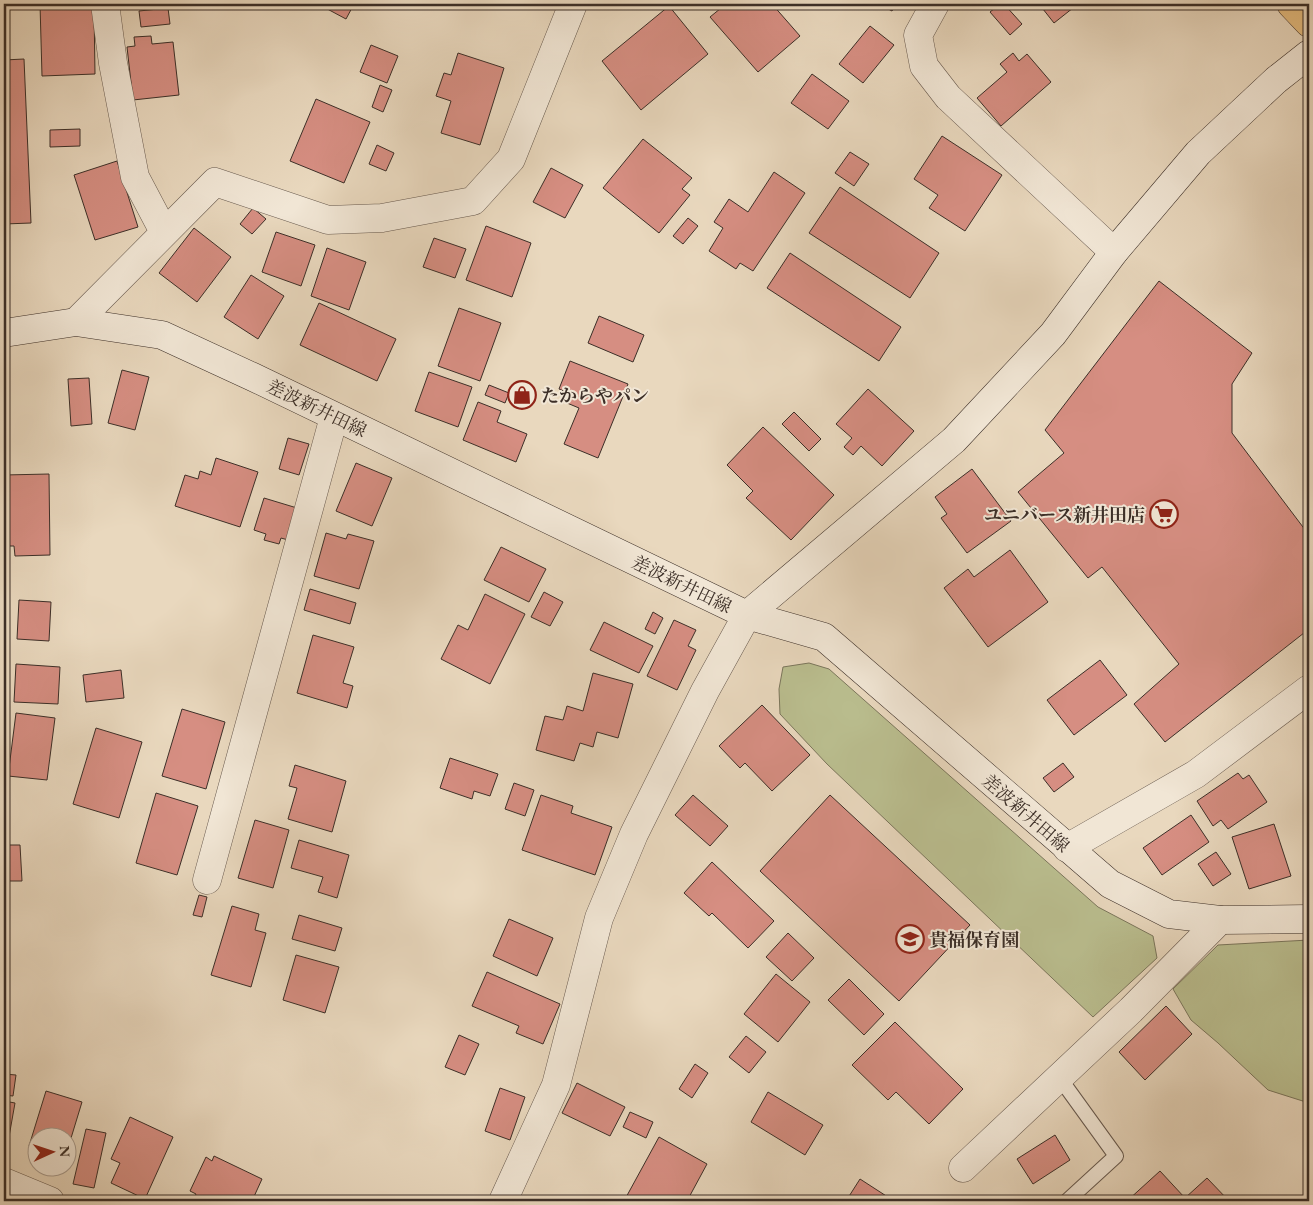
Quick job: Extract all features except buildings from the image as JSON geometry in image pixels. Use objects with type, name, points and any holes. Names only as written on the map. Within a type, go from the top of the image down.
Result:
[{"type":"main road","points":[[1291,4],[1309,23]]},
{"type":"street","points":[[105,4],[113,63],[135,176],[164,232]]},
{"type":"street","points":[[76,322],[215,182],[328,220],[382,218],[474,201],[511,159],[573,4]]},
{"type":"street","points":[[936,4],[918,34],[924,66],[948,97],[1114,252]]},
{"type":"street","points":[[503,1201],[556,1085],[599,918],[630,842],[705,691],[747,615],[954,440],[1053,334],[1114,252],[1198,154],[1276,80],[1309,54]]},
{"type":"street","name":"差波新井田線","points":[[4,334],[76,322],[162,335],[747,615],[824,638],[1110,884],[1169,914],[1220,920],[1309,919]]},
{"type":"street","points":[[207,880],[334,416]]},
{"type":"street","points":[[1067,848],[1196,774],[1309,689]]},
{"type":"street","points":[[963,1168],[1131,1010],[1220,920]]},
{"type":"street","points":[[4,1182],[50,1201]]},
{"type":"lane","points":[[1059,1078],[1116,1156],[1067,1201]]},
{"type":"green space","points":[[809,663],[829,669],[1098,907],[1153,936],[1157,958],[1093,1017],[827,764],[780,714],[779,689],[783,667]]},
{"type":"green space","points":[[1309,940],[1309,1103],[1268,1090],[1191,1020],[1173,989],[1218,945]]},
{"type":"place","name":"たからやパン","points":[[522,395]]},
{"type":"place","name":"ユニバース新井田店","points":[[1164,514]]},
{"type":"place","name":"貴福保育園","points":[[910,939]]}]
